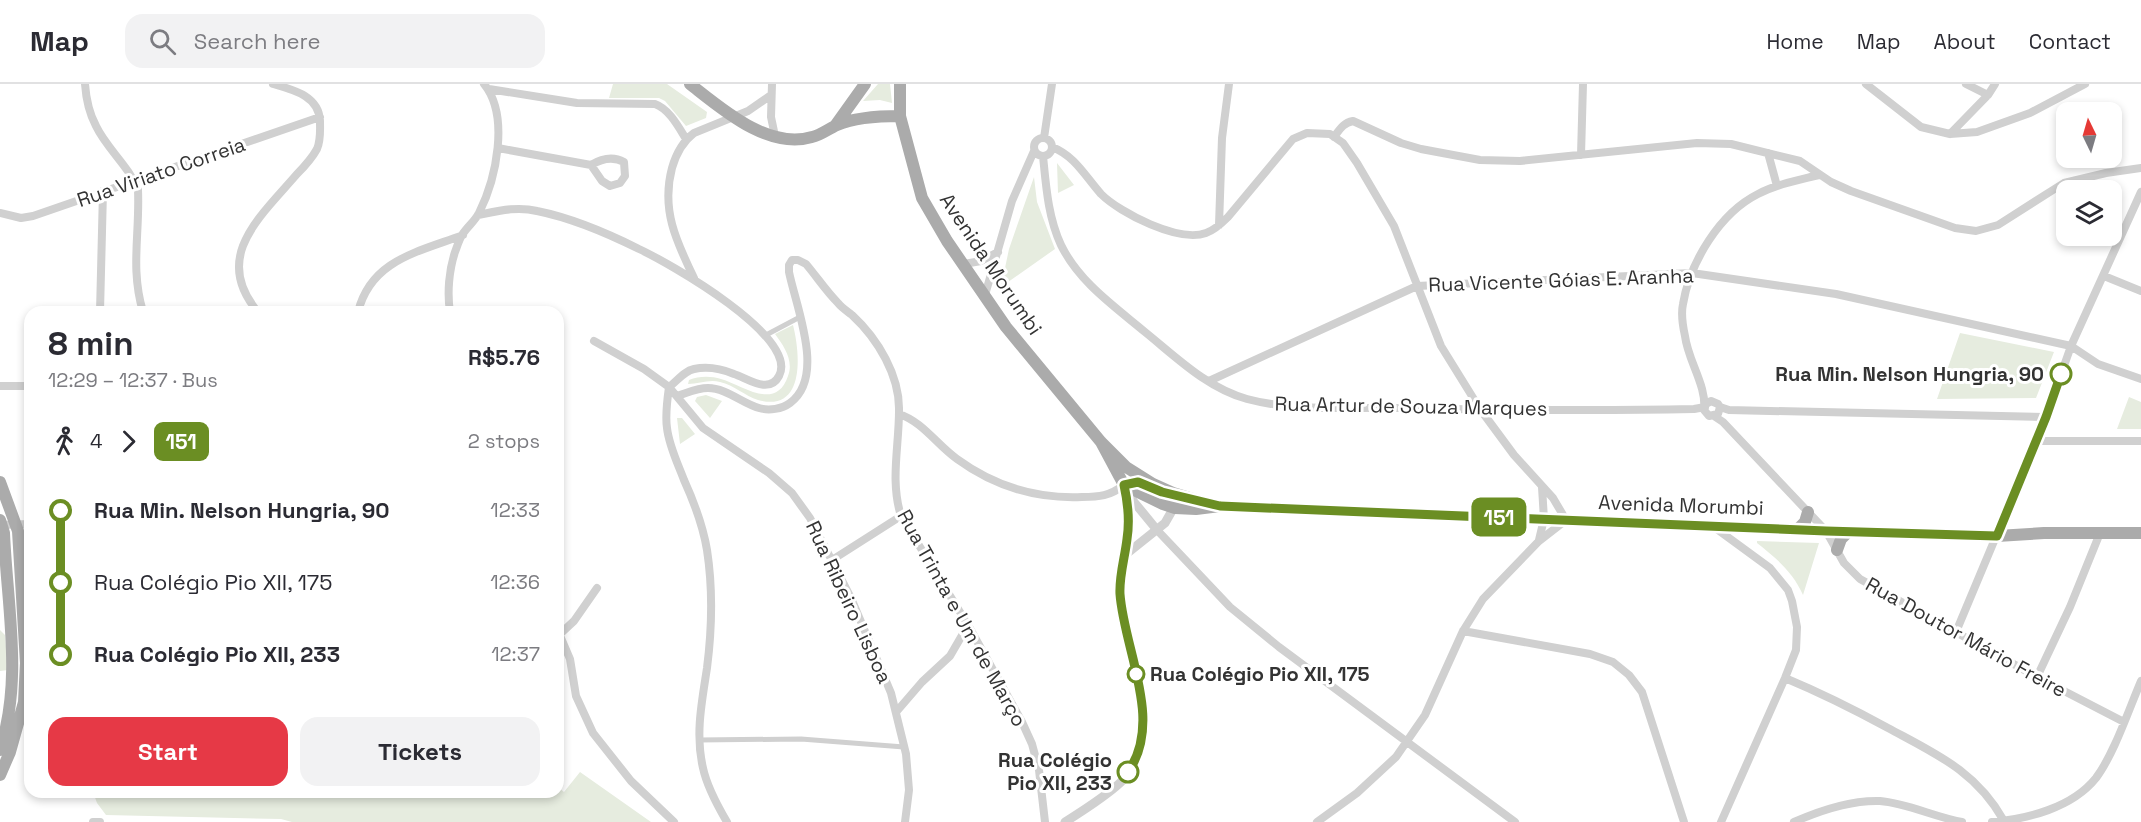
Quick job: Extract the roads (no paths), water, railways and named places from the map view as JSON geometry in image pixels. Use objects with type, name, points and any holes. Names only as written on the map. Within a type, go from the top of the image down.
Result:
[{"type":"main road","points":[[690,84],[732,117],[752,128],[775,136],[797,140],[859,120],[900,116]]},
{"type":"main road","points":[[835,126],[865,84]]},
{"type":"main road","name":"Avenida Morumbi","points":[[900,84],[900,116],[922,198],[947,241],[1006,327],[1101,442],[1138,476],[1176,499],[1220,506],[1848,532],[1997,536],[2141,533]]},
{"type":"main road","points":[[851,104],[859,120]]},
{"type":"main road","name":"Avenida Morumbi","points":[[1101,442],[1124,485]]},
{"type":"main road","points":[[0,482],[17,524],[24,603]]},
{"type":"main road","points":[[1124,485],[1138,482],[1176,499]]},
{"type":"main road","points":[[1797,530],[1804,522],[1808,512]]},
{"type":"main road","points":[[0,750],[10,709],[13,662],[1,524]]},
{"type":"main road","points":[[1836,550],[1841,539],[1848,532]]},
{"type":"main road","points":[[0,775],[10,752],[24,702]]},
{"type":"street","points":[[84,84],[95,125],[134,180],[138,190],[135,259],[136,286],[141,306]]},
{"type":"street","points":[[253,306],[241,286],[238,269],[240,254],[249,233],[316,151],[320,141],[320,117],[315,106],[298,92],[273,84]]},
{"type":"street","points":[[772,84],[771,117],[775,136]]},
{"type":"street","points":[[1044,138],[1052,84]]},
{"type":"street","points":[[1219,225],[1222,138],[1229,84]]},
{"type":"street","points":[[1581,155],[1582,84]]},
{"type":"street","points":[[1866,84],[1921,127],[1950,134],[1977,132],[2030,113],[2085,84]]},
{"type":"street","points":[[1966,84],[1988,95]]},
{"type":"street","points":[[1950,134],[1988,95],[1995,84]]},
{"type":"street","points":[[486,87],[577,103],[655,104],[661,106],[686,139]]},
{"type":"street","points":[[450,306],[451,264],[463,235],[478,215],[492,180],[497,159],[496,116],[493,99],[486,87]]},
{"type":"street","points":[[694,279],[670,224],[667,198],[673,164],[678,151],[686,139],[694,133],[754,108],[771,95]]},
{"type":"street","name":"Rua Viriato Correia","points":[[0,213],[21,218],[33,216],[320,117]]},
{"type":"street","points":[[1334,137],[1346,122],[1353,121],[1401,142],[1455,156],[1480,160],[1520,161],[1697,143],[1731,144],[1800,161],[1837,185],[1877,201],[1955,228],[1976,231],[1998,225],[2064,183],[2141,168]]},
{"type":"street","points":[[1044,138],[1052,147],[1071,158],[1112,203],[1139,220],[1165,230],[1198,235],[1207,233],[1219,225],[1293,139],[1307,134],[1330,134],[1343,143],[1369,181],[1394,226],[1441,346],[1479,409],[1514,455],[1556,502],[1566,520],[1539,541],[1483,599],[1462,631],[1425,714],[1396,757],[1377,776],[1317,822]]},
{"type":"street","points":[[985,295],[1012,201],[1034,151],[1033,146],[1036,141],[1044,138]]},
{"type":"street","points":[[1034,151],[1043,156],[1049,154],[1052,147]]},
{"type":"street","points":[[498,148],[591,165],[598,161],[617,159],[624,162],[625,177],[620,183],[610,186],[602,181],[591,165]]},
{"type":"street","points":[[1768,153],[1777,186]]},
{"type":"street","name":"Rua Artur de Souza Marques","points":[[1043,156],[1047,199],[1056,232],[1061,246],[1084,280],[1188,368],[1245,398],[1282,406],[1712,409],[2046,417]]},
{"type":"street","name":"Rua Doutor Mário Freire","points":[[1819,175],[1777,186],[1756,195],[1730,213],[1707,244],[1692,273],[1683,305],[1684,336],[1690,361],[1712,409],[1826,531],[1844,563],[1860,579],[2037,677],[2124,722]]},
{"type":"street","points":[[100,306],[103,191]]},
{"type":"street","points":[[1956,632],[2046,417],[2071,346],[2141,192]]},
{"type":"street","points":[[478,215],[519,208],[539,211],[614,237],[694,279],[735,309],[765,335],[780,356],[782,368],[776,381],[770,384],[758,384],[725,371],[704,368],[689,371],[669,387],[667,430],[707,550],[711,626],[707,669],[700,706],[699,740],[702,766],[707,782],[727,822]]},
{"type":"street","points":[[360,306],[364,291],[384,268],[395,261],[463,235]]},
{"type":"street","points":[[964,264],[981,261],[998,252]]},
{"type":"street","name":"Rua Trinta e Um de Março","points":[[677,396],[709,388],[725,392],[760,409],[777,408],[791,402],[802,390],[807,375],[805,333],[789,272],[790,262],[795,260],[806,264],[839,305],[853,316],[883,355],[891,368],[896,385],[899,414],[895,469],[897,504],[901,516],[968,625],[1022,722],[1032,744],[1039,770],[1045,822]]},
{"type":"street","name":"Rua Vicente Góias E. Aranha","points":[[1209,381],[1417,286],[1692,273],[1836,294],[2071,346]]},
{"type":"street","points":[[2104,276],[2141,291]]},
{"type":"street","points":[[765,335],[800,317]]},
{"type":"street","name":"Rua Ribeiro Lisboa","points":[[594,341],[644,369],[669,387],[703,428],[754,462],[792,493],[818,531],[882,670],[897,711],[909,790],[905,822]]},
{"type":"street","points":[[2071,346],[2098,364],[2141,379]]},
{"type":"street","points":[[0,386],[24,386]]},
{"type":"street","points":[[899,414],[913,420],[954,458],[979,475],[1024,492],[1061,498],[1101,496],[1110,495],[1124,485]]},
{"type":"street","points":[[2035,441],[2141,441]]},
{"type":"street","points":[[1124,485],[1134,502],[1157,530],[1230,607],[1279,647],[1515,822]]},
{"type":"street","points":[[1065,822],[1120,782],[1138,755],[1143,718],[1141,696],[1122,610],[1120,590],[1129,517],[1124,485]]},
{"type":"street","points":[[1539,541],[1544,519],[1542,486]]},
{"type":"street","points":[[1125,555],[1165,523],[1176,499]]},
{"type":"street","points":[[832,560],[901,516]]},
{"type":"street","points":[[1,524],[24,524]]},
{"type":"street","points":[[1712,526],[1765,564],[1788,590],[1797,627],[1796,650],[1721,822]]},
{"type":"street","points":[[2037,677],[2070,607],[2100,533]]},
{"type":"street","points":[[564,629],[574,621],[597,588]]},
{"type":"street","points":[[897,711],[922,682],[950,656],[968,625]]},
{"type":"street","points":[[1462,631],[1590,654],[1613,662],[1629,675],[1642,692],[1684,822]]},
{"type":"street","points":[[10,638],[24,637]]},
{"type":"street","points":[[564,644],[570,658],[576,696],[593,733],[631,781],[674,822]]},
{"type":"street","points":[[13,662],[24,662]]},
{"type":"street","points":[[1785,678],[1852,708],[1955,765],[1980,786],[2004,821]]},
{"type":"street","points":[[1992,822],[2031,816],[2049,810],[2086,788],[2102,768],[2141,681]]},
{"type":"street","points":[[699,740],[801,739],[904,747]]},
{"type":"street","points":[[1794,822],[1844,804],[1881,801],[1957,822]]},
{"type":"street","points":[[93,822],[100,822]]},
{"type":"place","name":"Rua Min. Nelson Hungria, 90","points":[[2061,374]]},
{"type":"place","name":"Rua Colégio Pio XII, 175","points":[[1136,674]]},
{"type":"place","name":"Rua Colégio Pio XII, 233","points":[[1128,772]]}]
